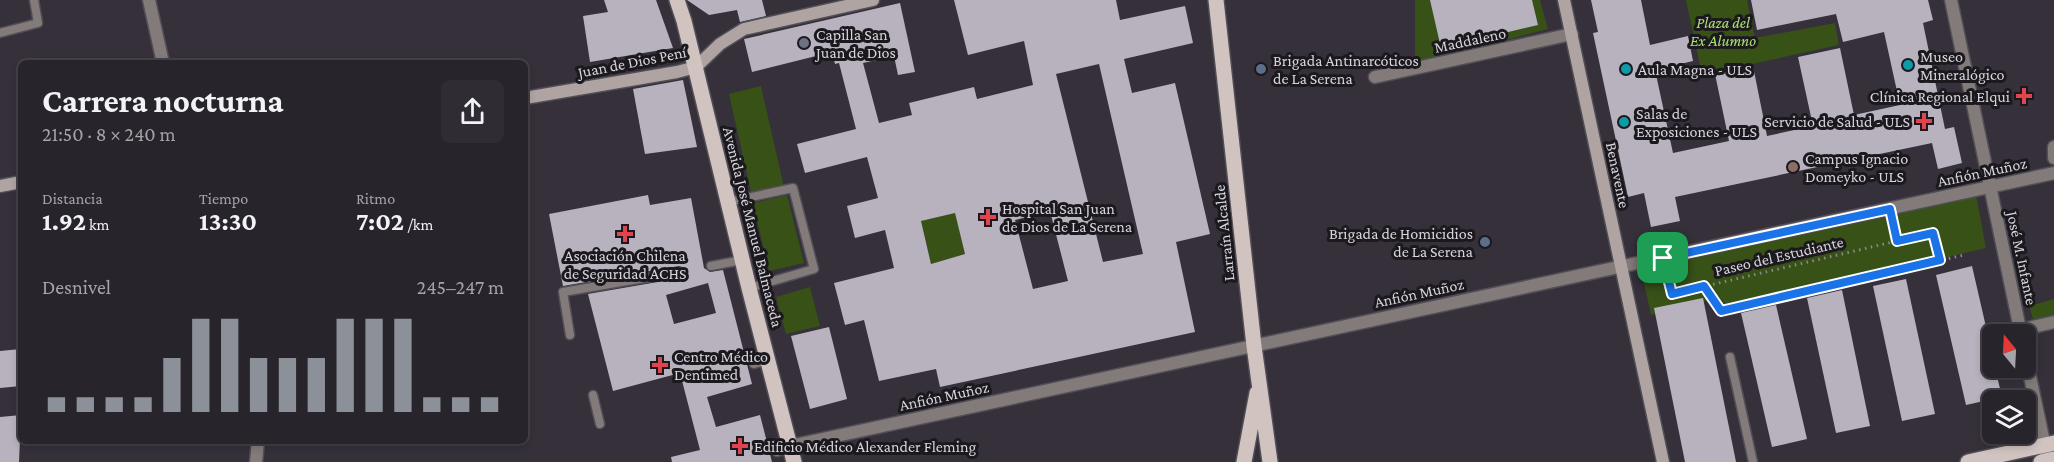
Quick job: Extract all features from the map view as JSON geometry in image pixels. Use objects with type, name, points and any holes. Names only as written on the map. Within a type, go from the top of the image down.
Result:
[{"type":"main road","name":"Avenida José Manuel Balmaceda","points":[[677,0],[696,67],[749,288],[761,362],[788,452]]},
{"type":"main road","name":"Juan de Dios Pení","points":[[528,97],[696,67],[720,44],[744,29],[873,0]]},
{"type":"main road","name":"Larraín Alcalde","points":[[1216,0],[1254,345],[1270,462]]},
{"type":"main road","name":"Benavente","points":[[1564,0],[1663,462]]},
{"type":"main road","points":[[0,186],[18,183]]},
{"type":"main road","points":[[1244,462],[1259,381]]},
{"type":"main road","points":[[1968,462],[2048,454]]},
{"type":"street","points":[[149,0],[162,60]]},
{"type":"street","name":"José M. Infante","points":[[1951,0],[2019,324]]},
{"type":"street","name":"Maddaleno","points":[[1375,77],[1572,34]]},
{"type":"street","points":[[2054,147],[2054,158]]},
{"type":"street","name":"Anfión Muñoz","points":[[788,452],[1254,345],[2054,173]]},
{"type":"street","points":[[2036,327],[2054,322]]},
{"type":"street","points":[[2031,378],[2048,454]]},
{"type":"street","points":[[256,462],[258,444]]},
{"type":"lane","points":[[0,33],[38,23],[34,0]]},
{"type":"lane","points":[[728,202],[793,189],[814,270],[749,288]]},
{"type":"lane","points":[[711,266],[742,260]]},
{"type":"lane","points":[[570,334],[563,292],[680,272]]},
{"type":"lane","points":[[1730,357],[1753,462]]},
{"type":"lane","points":[[593,395],[600,424]]},
{"type":"path","points":[[1890,209],[1897,241]]},
{"type":"path","name":"Paseo del Estudiante","points":[[1663,258],[1672,294],[1933,233],[1940,260]]},
{"type":"path","points":[[1704,286],[1721,311],[1964,255]]},
{"type":"green space","points":[[1415,0],[1540,0],[1548,29],[1415,64]]},
{"type":"green space","name":"Plaza del Ex Alumno","points":[[1686,0],[1747,0],[1755,38],[1835,23],[1839,45],[1702,75]]},
{"type":"green space","points":[[761,86],[784,187],[751,192],[729,94]]},
{"type":"green space","points":[[787,195],[804,263],[769,271],[753,203]]},
{"type":"green space","points":[[1976,195],[1986,248],[1729,309],[1719,297],[1651,315],[1641,269]]},
{"type":"green space","points":[[955,213],[965,254],[931,264],[921,221]]},
{"type":"green space","points":[[810,287],[820,326],[786,334],[776,297]]},
{"type":"green space","points":[[2054,299],[2054,318],[2034,322],[2029,306]]},
{"type":"building","points":[[604,0],[656,0],[673,48],[590,62],[583,16],[608,12]]},
{"type":"building","points":[[687,0],[762,0],[766,16],[740,22],[737,10],[709,15]]},
{"type":"building","points":[[954,0],[1116,0],[1120,20],[1185,6],[1193,43],[1124,59],[1132,93],[1175,83],[1210,234],[1176,242],[1195,332],[940,387],[936,369],[879,381],[864,320],[845,325],[834,283],[894,268],[885,230],[855,238],[847,206],[878,198],[867,157],[805,173],[797,144],[856,129],[839,63],[835,64],[832,52],[752,72],[744,39],[900,3],[915,72],[898,75],[894,56],[863,63],[879,123],[912,115],[909,103],[974,87],[977,99],[1033,85],[1024,41],[968,55]],"holes":[[[1099,64],[1143,254],[1103,262],[1056,74]],[[1050,211],[1068,281],[1033,289],[1015,220]],[[955,213],[965,254],[931,264],[921,221]]]},
{"type":"building","points":[[1430,0],[1532,0],[1538,25],[1441,48]]},
{"type":"building","points":[[1591,0],[1641,0],[1650,45],[1688,36],[1693,61],[1655,70],[1673,153],[1729,141],[1715,74],[1753,66],[1767,136],[1813,126],[1798,57],[1840,48],[1854,115],[1900,105],[1884,32],[1843,42],[1836,14],[1757,30],[1751,0],[1928,0],[1933,20],[1923,23],[1945,129],[1954,127],[1962,163],[1938,169],[1932,143],[1675,197],[1680,221],[1651,227],[1644,193],[1628,197],[1593,33],[1598,32]]},
{"type":"building","points":[[683,80],[697,147],[645,154],[633,89]]},
{"type":"building","points":[[648,195],[650,205],[691,198],[704,268],[710,272],[723,270],[752,384],[707,397],[716,427],[760,415],[772,462],[672,462],[671,457],[700,450],[680,373],[613,391],[588,294],[681,278],[686,274],[684,268],[679,266],[563,286],[549,214]],"holes":[[[708,283],[716,313],[674,324],[666,295]]]},
{"type":"building","points":[[1972,266],[1985,324],[1982,324],[1982,378],[1997,378],[2000,390],[1982,390],[1982,401],[1966,405],[1936,275]]},
{"type":"building","points":[[1906,279],[1935,414],[1902,421],[1873,286]]},
{"type":"building","points":[[1842,290],[1870,426],[1836,433],[1807,298]]},
{"type":"building","points":[[1703,298],[1736,462],[1685,462],[1654,308]]},
{"type":"building","points":[[1776,305],[1807,439],[1772,447],[1741,313]]},
{"type":"building","points":[[829,327],[847,399],[810,409],[791,336]]},
{"type":"building","points":[[18,349],[18,386],[0,388],[0,351]]},
{"type":"building","points":[[18,415],[19,462],[0,462],[0,417]]},
{"type":"place","name":"Capilla San Juan de Dios","points":[[804,43]]},
{"type":"place","name":"Museo Mineralógico","points":[[1908,65]]},
{"type":"place","name":"Brigada Antinarcóticos de La Serena","points":[[1261,69]]},
{"type":"place","name":"Aula Magna - ULS","points":[[1626,69]]},
{"type":"place","name":"Clínica Regional Elqui","points":[[2024,96]]},
{"type":"place","name":"Servicio de Salud - ULS","points":[[1924,121]]},
{"type":"place","name":"Salas de Exposiciones - ULS","points":[[1624,122]]},
{"type":"place","name":"Campus Ignacio Domeyko - ULS","points":[[1793,167]]},
{"type":"place","name":"Hospital San Juan de Dios de La Serena","points":[[988,217]]},
{"type":"place","name":"Asociación Chilena de Seguridad ACHS","points":[[625,234]]},
{"type":"place","name":"Brigada de Homicidios de La Serena","points":[[1485,242]]},
{"type":"place","name":"Centro Médico Dentimed","points":[[660,365]]},
{"type":"place","name":"Edificio Médico Alexander Fleming","points":[[740,446]]},
{"type":"route","points":[[1890,209],[1897,241],[1933,233],[1940,260],[1721,311],[1704,286],[1672,294],[1663,258],[1890,209]]}]
